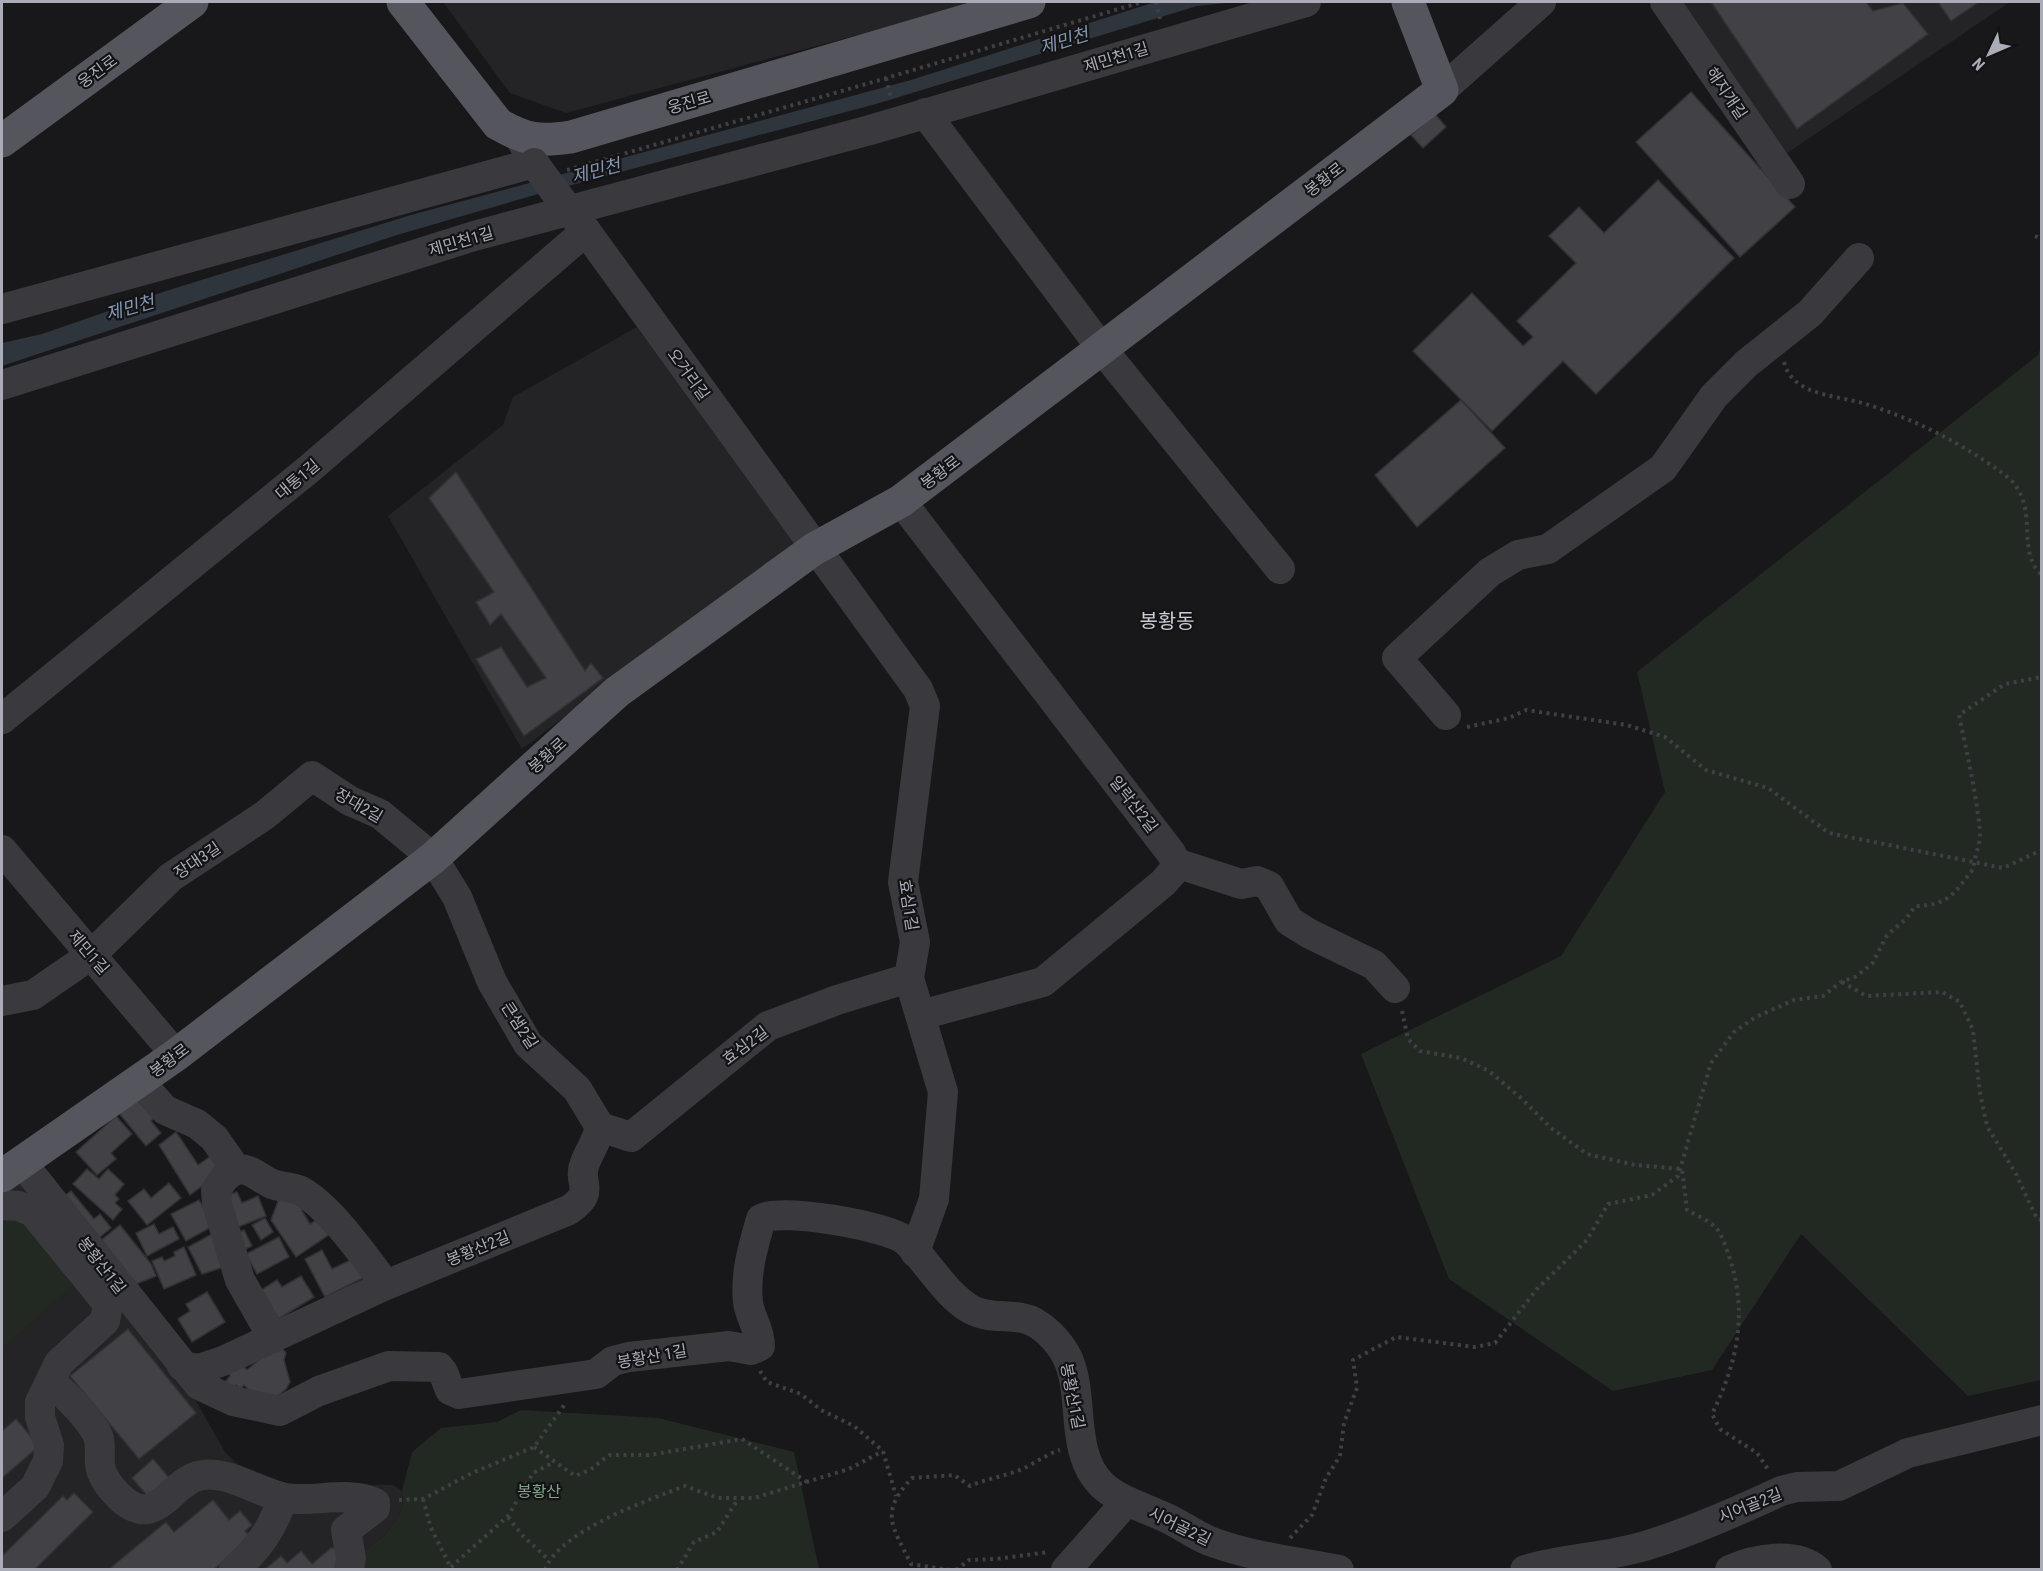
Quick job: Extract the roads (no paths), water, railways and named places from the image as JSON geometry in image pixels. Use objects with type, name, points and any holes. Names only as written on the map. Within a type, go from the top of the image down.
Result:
[{"type":"main road","name":"웅진로","points":[[2,141],[192,2]]},
{"type":"main road","name":"웅진로","points":[[403,2],[498,124],[554,186]]},
{"type":"main road","name":"웅진로","points":[[554,186],[543,141],[571,136],[1029,2]]},
{"type":"main road","points":[[1408,2],[1442,90]]},
{"type":"main road","name":"봉황로","points":[[12,1170],[176,1055],[433,858],[617,692],[814,549],[901,501],[1442,90]]},
{"type":"street","name":"제민천1길","points":[[2,385],[474,236],[554,186],[925,113],[1306,2]]},
{"type":"street","points":[[1442,90],[1541,2]]},
{"type":"street","name":"해지개길","points":[[1665,2],[1790,184]]},
{"type":"street","points":[[925,113],[1102,349],[1280,569]]},
{"type":"street","points":[[2,309],[554,186]]},
{"type":"street","name":"오거리길","points":[[554,186],[814,549]]},
{"type":"street","name":"대통1길","points":[[2,719],[309,469],[554,186]]},
{"type":"street","points":[[1446,715],[1397,658],[1490,572],[1518,555],[1548,549],[1663,468],[1714,396],[1746,364],[1810,313],[1859,258]]},
{"type":"street","name":"일락산2길","points":[[901,501],[1176,863]]},
{"type":"street","name":"효심1길","points":[[814,549],[918,689],[925,706],[904,865],[906,902],[915,942],[909,978],[943,1092],[934,1199],[915,1252]]},
{"type":"street","name":"장대2길","points":[[312,776],[350,801],[380,814],[433,858]]},
{"type":"street","name":"장대3길","points":[[2,1001],[33,995],[91,955],[171,877],[265,815],[312,776]]},
{"type":"street","name":"제민1길","points":[[2,850],[176,1055]]},
{"type":"street","name":"큰샘2길","points":[[433,858],[458,897],[492,982],[528,1044],[577,1089],[600,1127]]},
{"type":"street","points":[[921,1015],[1043,982],[1163,883],[1178,866],[1176,863],[1241,884],[1257,881],[1269,886],[1289,921],[1310,934],[1374,965],[1395,988]]},
{"type":"street","name":"효심2길","points":[[600,1127],[631,1137],[768,1026],[837,1000],[909,978]]},
{"type":"street","points":[[140,1081],[165,1110],[197,1125],[214,1138],[236,1169]]},
{"type":"street","name":"봉황산2길","points":[[182,1366],[199,1369],[224,1361],[386,1285],[569,1210],[580,1202],[586,1190],[584,1164],[593,1150],[600,1127]]},
{"type":"street","points":[[273,1338],[240,1280],[217,1204],[216,1190],[225,1177],[236,1169],[248,1170],[273,1184],[301,1191],[342,1229],[386,1285]]},
{"type":"street","name":"봉황산1길","points":[[12,1170],[182,1366]]},
{"type":"street","points":[[2,1205],[19,1206],[33,1212],[108,1304],[105,1321],[59,1363],[40,1402],[40,1417],[49,1445],[48,1461],[35,1487],[2,1517]]},
{"type":"street","name":"봉황산 1길","points":[[182,1366],[199,1385],[213,1392],[240,1403],[280,1411],[319,1391],[389,1366],[439,1368],[443,1371],[450,1390],[459,1394],[596,1374],[613,1361],[629,1357],[710,1347],[729,1346],[751,1350],[760,1346],[760,1336],[748,1301],[748,1265],[761,1220],[766,1216],[801,1215],[842,1221],[904,1239],[915,1252]]},
{"type":"street","name":"봉황산1길","points":[[915,1252],[957,1298],[973,1310],[1024,1318],[1050,1333],[1068,1359],[1087,1462],[1101,1484],[1127,1501]]},
{"type":"street","points":[[51,1381],[98,1434],[100,1466],[104,1477],[112,1488],[133,1507],[145,1510],[156,1506],[178,1488],[200,1476],[233,1480],[283,1498],[314,1500],[364,1497],[375,1503],[375,1509],[346,1530],[351,1558],[349,1569]]},
{"type":"street","name":"시어골2길","points":[[1525,1569],[1549,1562],[1580,1561],[1648,1545],[1781,1491],[1797,1487],[1839,1486],[1908,1453],[2042,1420]]},
{"type":"street","points":[[234,1569],[258,1548],[274,1524],[283,1498]]},
{"type":"street","points":[[1059,1560],[1127,1501]]},
{"type":"street","name":"시어골2길","points":[[1127,1501],[1164,1516],[1214,1543],[1339,1569]]},
{"type":"street","points":[[1730,1569],[1744,1563],[1793,1558],[1811,1564],[1817,1569]]},
{"type":"water","name":"제민천","points":[[1155,2],[1237,2],[1197,6],[876,104],[542,193],[397,235],[2,366],[2,343],[42,334],[166,291],[411,215],[911,80]]},
{"type":"district","name":"봉황동","points":[[1167,621]]},
{"type":"park label","name":"봉황산","points":[[539,1491]]}]
